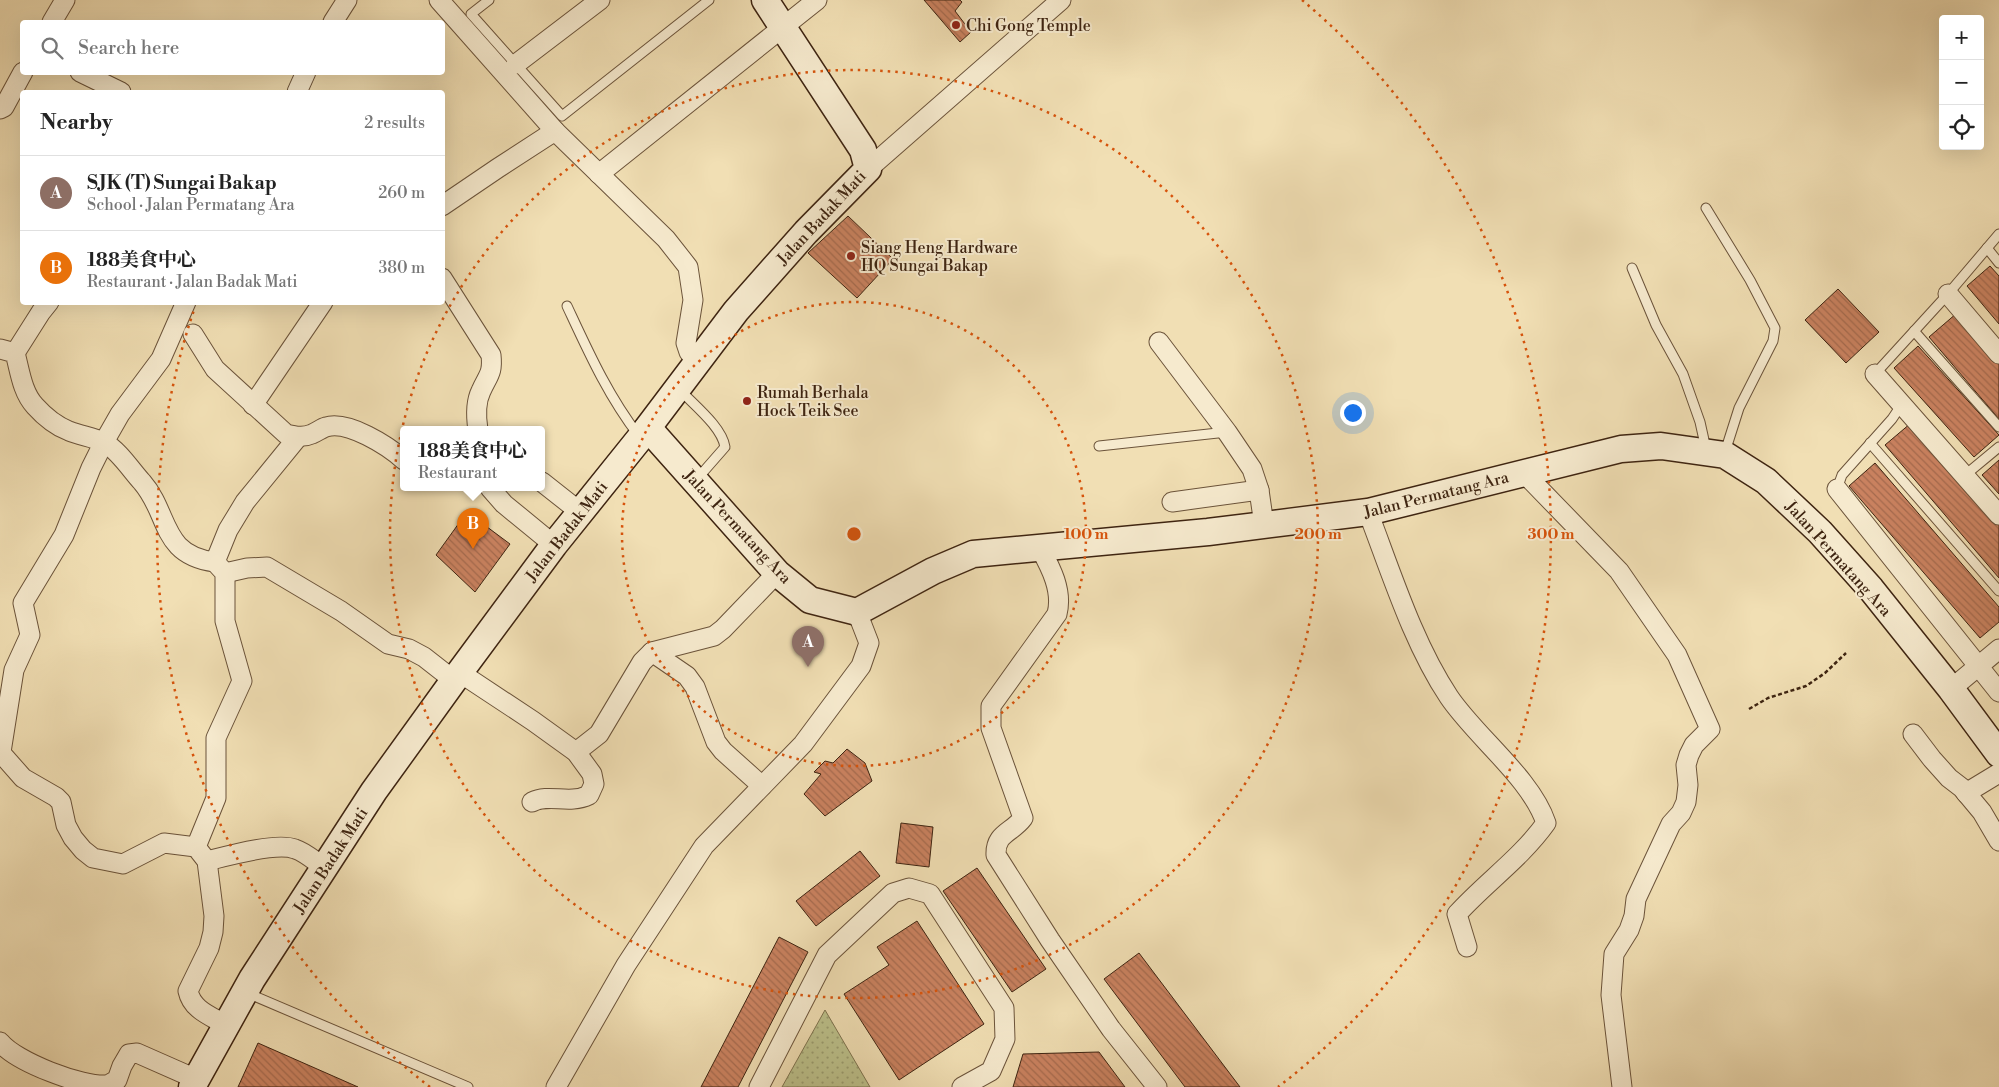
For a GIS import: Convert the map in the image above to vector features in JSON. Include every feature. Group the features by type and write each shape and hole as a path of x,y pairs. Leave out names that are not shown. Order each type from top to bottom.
{"main road":[{"name":"Jalan Badak Mati","path":"194,1083 245,992 374,791 457,676 554,545 644,433 736,311 806,232 868,170 862,150 765,0"},
{"name":"Jalan Permatang Ara","path":"644,433 696,480 778,573 810,600 858,612 933,571 973,554 1208,532 1368,512 1621,449 1662,446 1712,453 1766,480 1820,532 1871,589 1951,689 1999,754"}],"street":[{"path":"53,20 66,0"},
{"path":"334,20 347,0"},
{"path":"439,0 555,131 666,239 688,267 693,300 686,343 689,352 697,362"},
{"path":"516,64 600,0"},
{"path":"599,174 817,0"},
{"path":"868,170 1061,0"},
{"path":"0,109 4,107 22,75"},
{"path":"86,75 117,90"},
{"path":"298,90 305,75"},
{"path":"445,204 555,131"},
{"path":"445,283 490,355 492,368 489,378 480,392 476,412 478,426"},
{"path":"1948,294 1999,354"},
{"path":"47,305 8,351 33,405 49,420 68,431 104,442 110,446 147,488 176,545 188,554 220,567 267,567 341,611 388,644 409,648 448,675 468,678 576,752 592,774 594,784 589,795 577,800 541,799 532,802"},
{"path":"185,305 161,359 120,414 104,442 64,535 23,603 30,635 14,670 0,752 23,778 56,797 61,802 64,806 66,825 73,838 93,858 123,864 164,844 202,854 239,853 285,847 296,849 325,868"},
{"path":"253,405 321,305"},
{"path":"193,334 215,369 286,434 298,437 311,435 326,427 340,425 369,437 400,457"},
{"path":"1159,342 1227,432 1252,469 1259,490 1264,525"},
{"path":"1875,374 1999,516"},
{"path":"226,1026 196,1008 188,991 209,948 213,932 214,916 202,854 216,798 216,738 242,681 225,621 220,567 228,530 245,502 298,437"},
{"path":"1524,473 1619,571 1677,655 1710,729 1694,745 1688,755 1686,766 1688,785 1686,802 1681,813 1671,824 1636,899 1634,916 1629,930 1614,954 1611,995 1622,1087"},
{"path":"545,484 580,512"},
{"path":"1837,489 1999,692"},
{"path":"1172,502 1259,490"},
{"path":"493,491 504,504 554,545"},
{"path":"1368,512 1428,664 1468,723 1542,809 1546,823 1533,841 1471,898 1458,914 1467,947"},
{"path":"1040,548 1058,590 1060,604 1057,614 991,706 991,728 1024,818 1001,837 996,845 996,855 1050,940 1106,1021 1157,1087"},
{"path":"576,752 599,734 642,662 652,652 714,636 778,573"},
{"path":"556,1087 626,965 704,846 803,744 861,666 869,643 858,612"},
{"path":"1951,689 1999,649"},
{"path":"652,652 687,676 695,687 716,742 723,751 762,786"},
{"path":"1913,734 1932,760 1966,793 1997,831"},
{"path":"1966,793 1999,773"},
{"path":"759,1087 827,955 892,893 909,888 930,894 1004,1008 1005,1039 991,1071 962,1087"},
{"path":"0,1042 12,1055 46,1072 91,1085 108,1085 117,1080 129,1054 137,1053 194,1083"}],"lane":[{"path":"489,0 472,14 562,116 709,0"},
{"path":"1632,268 1656,325 1683,374 1700,422 1704,440 1712,453 1773,341 1775,328 1750,280 1706,208"},
{"path":"1875,374 1948,294 1999,234"},
{"path":"1987,248 1999,263"},
{"path":"566,306 599,375 622,413 644,433"},
{"path":"1914,331 1999,427"},
{"path":"678,388 724,438 725,447 696,480"},
{"path":"1837,489 1842,474 1892,419 1902,404"},
{"path":"1098,446 1227,432"},
{"path":"1870,443 1999,591"},
{"path":"1964,476 1999,447"},
{"path":"245,992 468,1087"}],"path":[{"path":"1749,709 1768,698 1806,686 1825,673 1846,653"}],"green space":[{"path":"825,1010 870,1087 782,1087"}],"building":[{"name":"Chi Gong Temple","path":"924,0 960,0 962,2 955,11 971,32 960,42"},
{"name":"Siang Heng Hardware HQ Sungai Bakap","path":"848,216 893,259 857,298 808,253"},
{"path":"1990,266 1999,276 1999,324 1967,286"},
{"path":"1838,289 1879,332 1846,363 1805,320"},
{"path":"1957,313 1999,363 1999,419 1929,337"},
{"path":"1918,346 1999,435 1974,457 1894,368"},
{"path":"1911,423 1999,525 1999,578 1885,445"},
{"path":"1999,460 1999,494 1982,475"},
{"path":"1875,463 1999,607 1999,622 1980,638 1849,486"},
{"path":"467,512 510,544 475,592 436,555"},
{"path":"847,749 865,763 872,781 825,816 804,794 821,774 814,772 825,761 833,763"},
{"path":"901,823 933,827 929,867 896,863"},
{"path":"860,851 880,876 816,926 796,901"},
{"path":"977,868 1046,969 1012,992 943,891"},
{"path":"917,921 984,1024 899,1080 844,994 889,965 877,947"},
{"path":"779,937 808,952 738,1087 701,1087"},
{"path":"1139,953 1240,1087 1185,1087 1104,979"},
{"path":"258,1043 358,1087 238,1087"},
{"path":"1099,1052 1125,1087 1013,1087 1023,1054"}],"place":[{"name":"Chi Gong Temple","path":"956,25"},
{"name":"Siang Heng Hardware HQ Sungai Bakap","path":"851,256"},
{"name":"Rumah Berhala Hock Teik See","path":"747,401"},
{"name":"188美食中心","path":"473,549"},
{"name":"SJK (T) Sungai Bakap","path":"808,667"}]}
